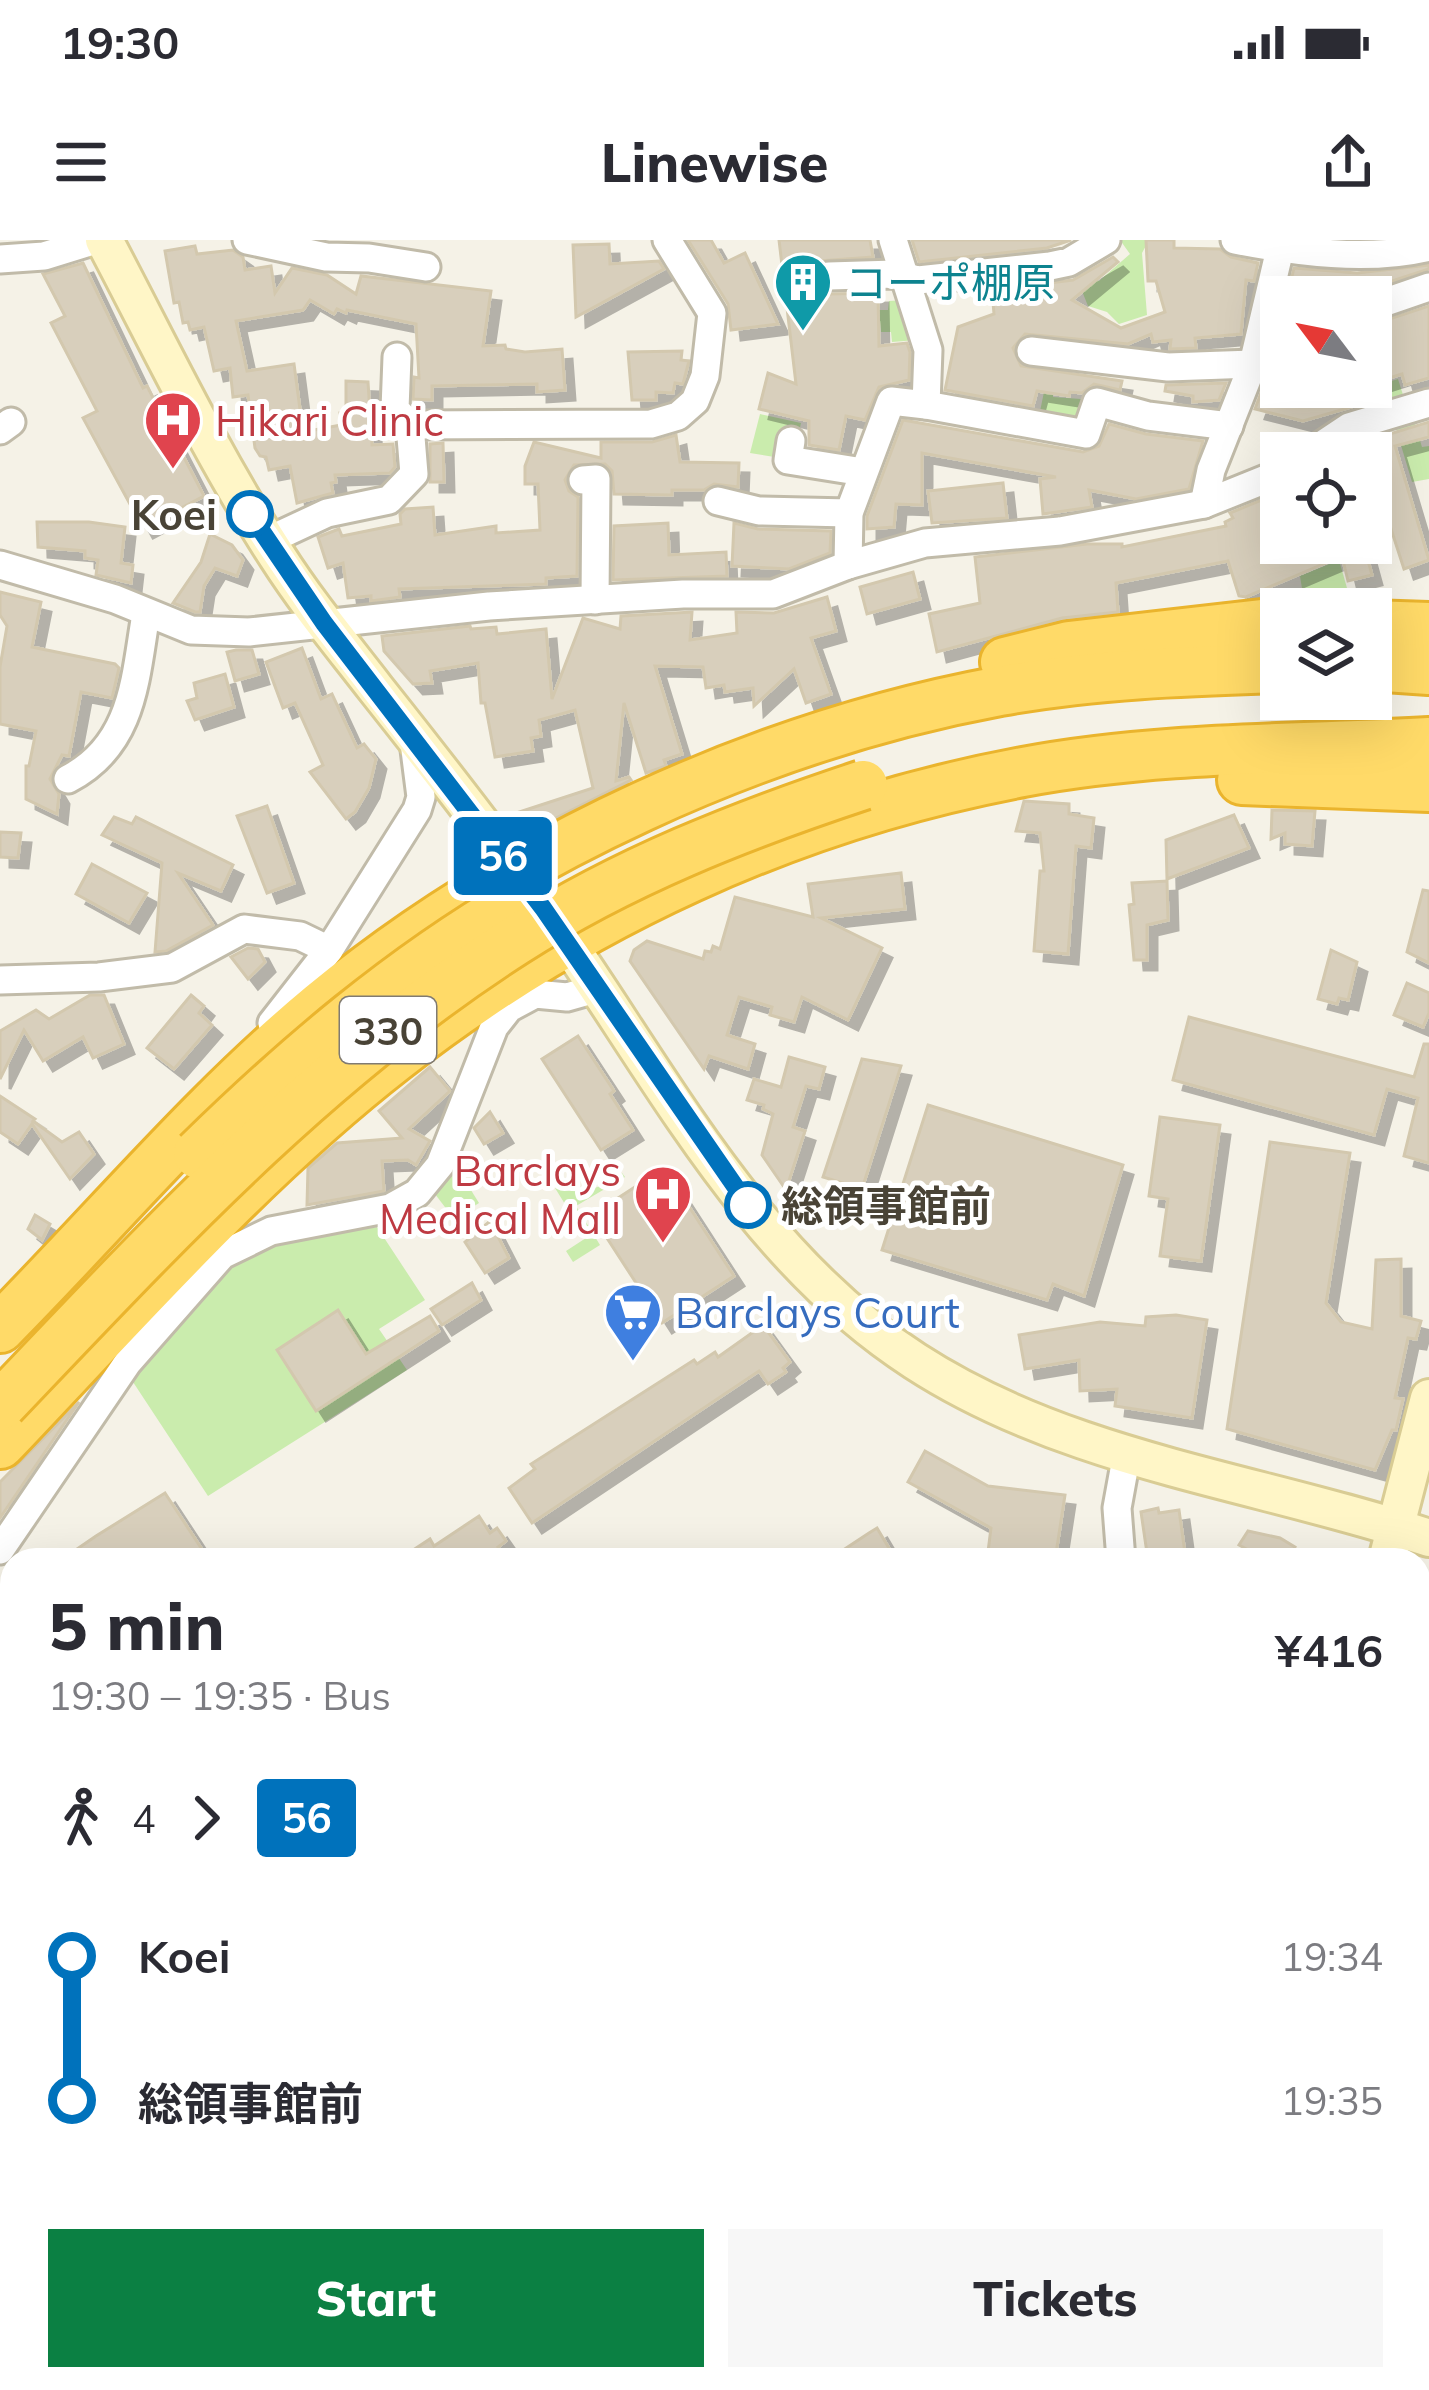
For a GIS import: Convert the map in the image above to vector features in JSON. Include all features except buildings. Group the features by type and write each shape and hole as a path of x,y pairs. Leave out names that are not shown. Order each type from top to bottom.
{"highway":[{"path":"850,758 845,719 884,693 1069,646 1260,624"},
{"path":"1392,626 1429,627"},
{"path":"1392,667 1429,670"},
{"path":"10,1303 322,1005 395,950 517,874 642,808 728,771 850,758 946,702 1133,673 1260,669"},
{"path":"1392,693 1429,692"},
{"name":"330","path":"1,1404 232,1120 366,1004 537,890 643,837 772,782 919,738 1046,712 1181,697 1260,695"},
{"name":"330","path":"850,758 983,753 1117,733 1429,724"},
{"path":"1,1404 200,1235 391,1060 469,1002 673,885 801,832 909,799 1023,772 1191,753 1429,742"},
{"path":"1023,772 1109,781 1223,779 1429,787"}],"main road":[{"path":"100,240 267,541 567,942 755,1216 827,1294 898,1350 1024,1418 1404,1542 1429,1398"}],"street":[{"path":"0,259 44,256 100,240"},
{"path":"247,240 326,257 426,267"},
{"path":"410,425 651,424 678,416 695,401 705,376 712,314 667,240"},
{"path":"892,240 928,350 926,406"},
{"path":"829,277 918,280 1050,266 1070,262 1106,240"},
{"path":"1235,240 1280,249 1338,246 1400,254 1429,247"},
{"path":"1204,504 1211,470 1253,364 1280,249"},
{"path":"1392,299 1429,286"},
{"path":"1031,351 1168,367 1260,360"},
{"path":"267,541 327,513 389,500 414,474 410,425 395,409 398,357"},
{"path":"848,565 849,513 891,401 1086,434 1097,402 1148,416 1229,426"},
{"path":"1342,432 1429,404"},
{"path":"791,441 788,460 863,472"},
{"path":"583,480 596,479 595,599"},
{"path":"0,565 115,599 191,630 221,634 489,606 773,594 848,565 925,543 1060,532 1204,504 1260,481"},
{"path":"718,501 760,511 849,513"},
{"path":"68,779 88,769 102,754 129,706 136,691 146,614"},
{"path":"150,1168 295,998 417,810 421,778 413,736"},
{"path":"0,980 99,977 172,968 244,929 300,936 329,950"},
{"path":"1,1548 128,1362 222,1256 271,1231 390,1208 417,1193 440,1165 494,1028 509,1008 536,994 567,997 599,988"},
{"path":"1120,1548 1117,1508 1127,1453"}],"green space":[{"path":"1120,240 1149,240 1142,253 1147,315 1119,324 1107,312 1088,306 1080,286 1099,281 1130,254"},
{"path":"905,300 917,340 892,342 891,332 881,332 879,310 888,310 889,301"},
{"path":"1398,379 1404,398 1392,402 1392,381"},
{"path":"1045,387 1054,388 1053,397 1095,400 1086,429 1038,421"},
{"path":"760,414 801,423 793,460 750,453"},
{"path":"1413,417 1422,447 1429,446 1429,479 1412,482 1394,422"},
{"path":"1340,564 1347,588 1302,588 1300,576"},
{"path":"456,1166 479,1203 454,1219 435,1194"},
{"path":"622,1173 625,1177 576,1206 600,1245 573,1262 566,1251 586,1238 555,1188 590,1190"},
{"path":"377,1227 425,1300 379,1329 407,1370 208,1496 133,1382 138,1370 229,1268 280,1243"}],"bus line":[{"name":"56","path":"250,514 324,623 543,908 748,1205"}],"place":[{"name":"コーポ棚原","path":"803,333"},
{"name":"Hikari Clinic","path":"173,471"},
{"name":"Koei","path":"250,514"},
{"name":"総領事館前","path":"748,1205"},
{"name":"Barclays Medical Mall","path":"663,1245"},
{"name":"Barclays Court","path":"633,1363"}]}
